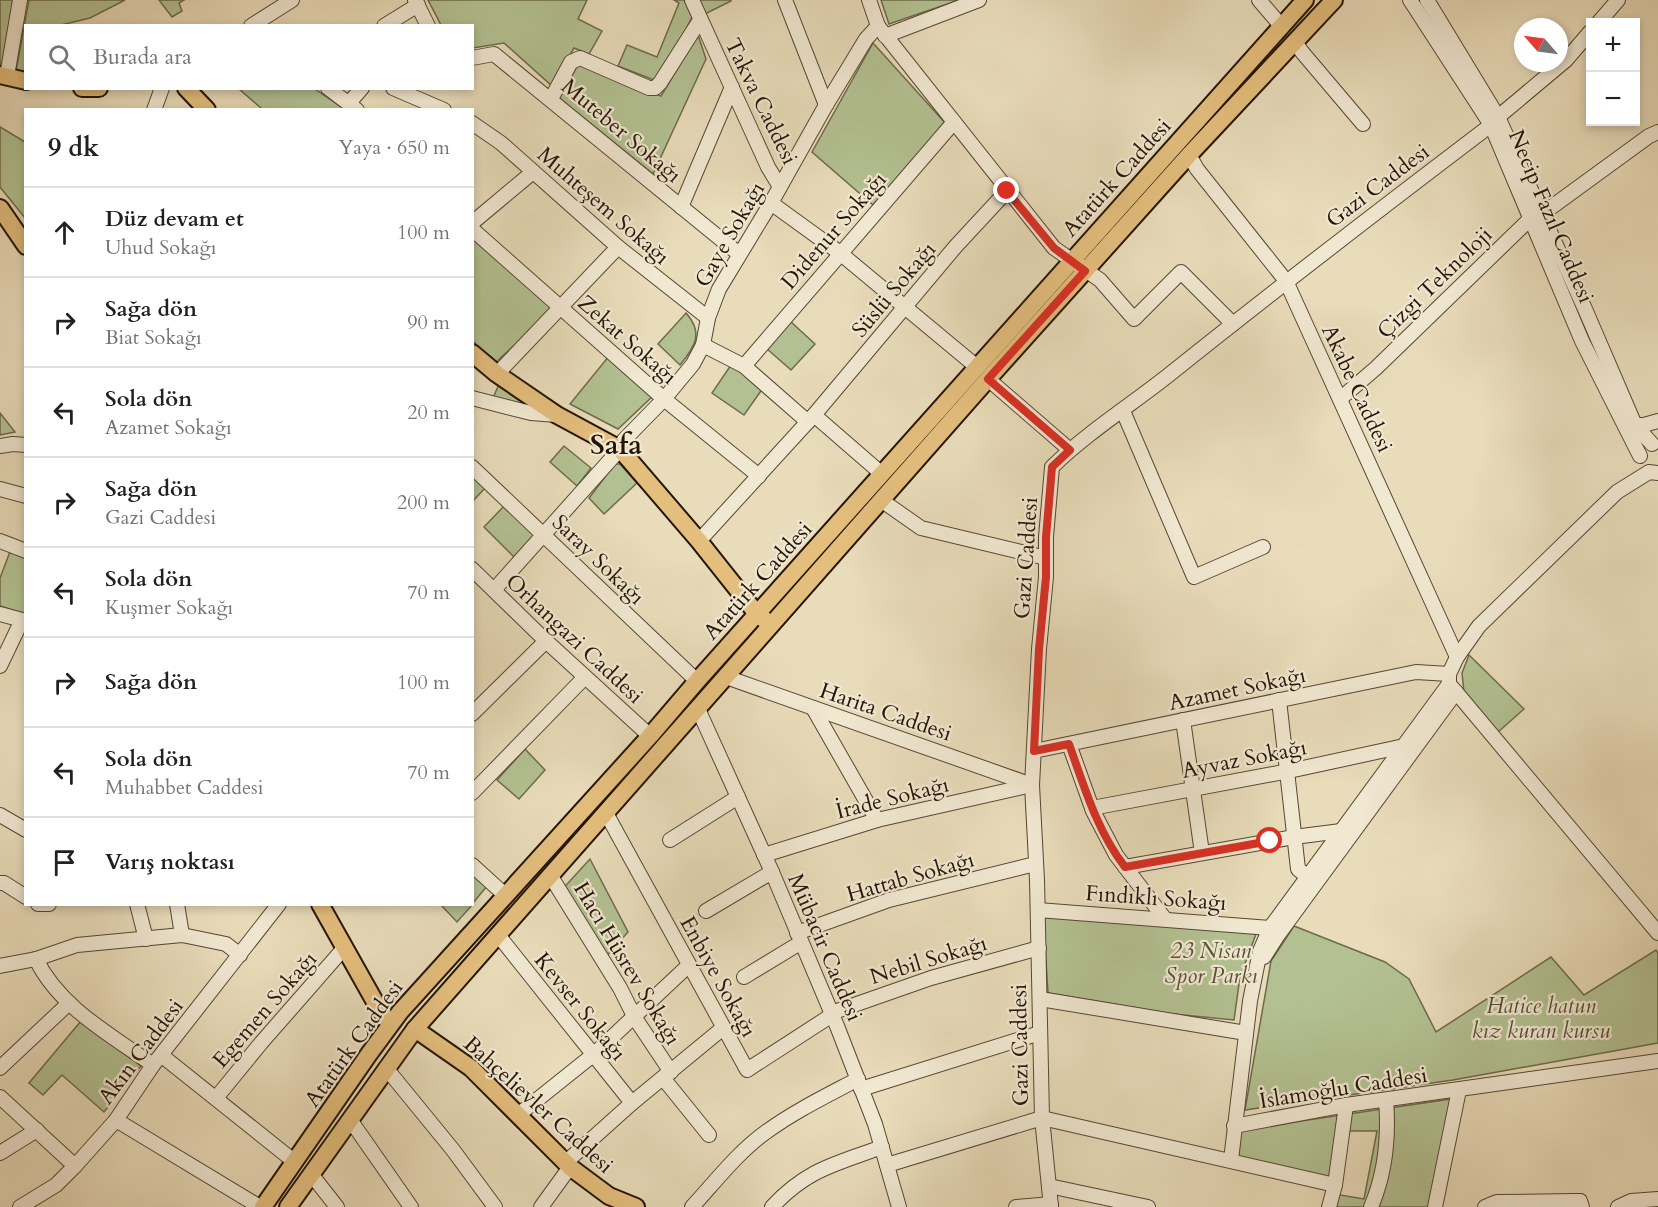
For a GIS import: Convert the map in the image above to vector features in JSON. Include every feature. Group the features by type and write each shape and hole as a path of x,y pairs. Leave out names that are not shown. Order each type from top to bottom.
{"main road":[{"name":"Atatürk Caddesi","path":"262,1207 296,1162 390,1024 882,474 982,373 1078,266 1305,0"},
{"path":"1078,266 1189,155 1334,0"},
{"path":"3,75 24,80"},
{"path":"188,90 205,108"},
{"path":"2,216 24,244"},
{"path":"474,355 497,374 557,415 620,449 699,541 757,614 771,625"},
{"name":"Atatürk Caddesi","path":"288,1207 351,1122 415,1029 881,500 982,373"},
{"path":"321,906 379,1009 390,1024 415,1029"},
{"name":"Bahçelievler Caddesi","path":"415,1029 471,1068 568,1165 609,1196 636,1207"}],"street":[{"path":"3,75 20,0"},
{"path":"254,24 292,0"},
{"name":"Takva Caddesi","path":"692,0 768,167 780,187"},
{"path":"785,0 826,105"},
{"path":"869,0 881,31 1054,248 1100,280 1134,319 1180,272 1233,324"},
{"path":"881,31 979,0"},
{"path":"1259,0 1282,27"},
{"name":"Necip Fazıl Caddesi","path":"1410,0 1495,121"},
{"name":"Necip Fazıl Caddesi","path":"1427,0 1495,121 1536,216 1635,425 1656,443"},
{"path":"1602,18 1618,0"},
{"path":"387,24 416,3 427,24"},
{"path":"551,99 571,62 580,58 650,88 655,88 700,20"},
{"name":"Gaye Sokağı","path":"494,590 544,536 620,449 624,440 664,399 693,364 703,345 708,318 719,289 867,39 881,31"},
{"name":"Gazi Caddesi","path":"1051,1205 1041,1118 1038,910 1032,785 1052,467 1070,450 1123,411 1286,281 1495,121 1566,60 1586,37"},
{"path":"1295,42 1363,124"},
{"name":"Muteber Sokağı","path":"474,58 494,54 739,254"},
{"path":"681,207 732,87"},
{"path":"155,108 161,90"},
{"path":"331,90 353,106 361,90"},
{"path":"398,90 439,108"},
{"name":"Didenur Sokağı","path":"744,366 954,122"},
{"name":"Muhteşem Sokağı","path":"474,124 501,143 618,248 708,318"},
{"name":"Çizgi Teknoloji","path":"1340,399 1376,368 1536,216 1649,136 1658,132"},
{"name":"Akabe Caddesi","path":"1189,155 1197,170 1286,281 1457,657"},
{"path":"474,221 533,172"},
{"name":"Süslü Sokağı","path":"699,541 811,418 907,307 956,246 1007,191"},
{"path":"771,203 840,253 907,307 1070,450"},
{"name":"Necip Fazıl Caddesi","path":"1536,216 1582,341 1649,468"},
{"name":"Zekat Sokağı","path":"474,232 664,399 759,476"},
{"path":"497,374 618,248"},
{"path":"703,345 744,366 882,474"},
{"path":"474,399 531,413 557,415"},
{"path":"1123,411 1194,577 1263,547"},
{"path":"1635,425 1644,426 1658,421"},
{"path":"1231,1160 1246,1033 1260,951 1270,927 1312,881 1451,683 1457,657 1479,626 1617,492 1649,468 1644,448 1656,443"},
{"path":"0,446 24,445"},
{"name":"Saray Sokağı","path":"474,469 697,681"},
{"path":"0,489 24,495"},
{"path":"881,500 921,528 1046,558"},
{"path":"0,541 24,550"},
{"name":"Orhangazi Caddesi","path":"474,571 546,641 650,736"},
{"path":"0,614 24,621 0,666"},
{"path":"474,712 546,641"},
{"name":"Azamet Sokağı","path":"1034,751 1416,672 1451,683"},
{"path":"474,791 585,677"},
{"name":"Harita Caddesi","path":"726,677 1032,785"},
{"path":"1257,969 1341,831 1451,683"},
{"path":"1451,683 1658,933"},
{"path":"1279,700 1298,869 1312,881"},
{"path":"813,708 877,820"},
{"name":"Mübacir Caddesi","path":"698,709 772,872 832,1014 882,1147 899,1207"},
{"path":"1183,720 1202,853"},
{"path":"1069,744 1092,808 1116,855 1165,919"},
{"name":"Ayvaz Sokağı","path":"1092,808 1288,771 1404,746"},
{"name":"İrade Sokağı","path":"764,855 877,820 1032,785"},
{"path":"670,840 738,797"},
{"name":"Enbiye Sokağı","path":"606,813 747,1070 832,1014"},
{"path":"0,815 24,826"},
{"path":"1125,867 1294,837 1341,831"},
{"name":"Hattab Sokağı","path":"744,977 799,938 889,900 1035,864"},
{"path":"474,867 505,895"},
{"path":"706,911 772,872"},
{"name":"Hacı Hüsrev Sokağı","path":"550,875 620,988 634,1018 667,1075 709,1135"},
{"path":"0,883 4,883 24,896"},
{"path":"138,906 146,939"},
{"path":"177,906 182,935"},
{"name":"Akın Caddesi","path":"20,1207 56,1185 116,1120 157,1060 277,906"},
{"name":"Fındıklı Sokağı","path":"1038,910 1270,927"},
{"path":"0,966 36,959 78,945 182,935 226,944 240,955"},
{"name":"Kevser Sokağı","path":"498,935 632,1103"},
{"name":"Egemen Sokağı","path":"216,1098 345,947"},
{"name":"Nebil Sokağı","path":"832,1014 931,978 1039,948"},
{"path":"36,959 44,975 68,1004 216,1098 296,1162"},
{"path":"518,1115 593,1055 689,965"},
{"path":"1040,999 1246,1033"},
{"path":"0,1068 68,1004"},
{"path":"541,1207 568,1165 632,1103 723,1028"},
{"path":"692,1207 765,1133 800,1109 860,1084 1040,1033"},
{"name":"İslamoğlu Caddesi","path":"1234,1126 1346,1105 1658,1061"},
{"path":"386,1068 453,1150 495,1207"},
{"path":"1435,1207 1460,1090"},
{"path":"0,1096 75,1166"},
{"path":"1371,1207 1383,1171 1386,1100"},
{"path":"1329,1207 1335,1185 1346,1105"},
{"path":"887,1165 1041,1118 1335,1185"},
{"path":"116,1120 262,1207"},
{"path":"351,1122 411,1207"},
{"path":"0,1153 37,1130"},
{"path":"772,1207 788,1189 820,1169 882,1147"},
{"path":"311,1174 337,1207"},
{"path":"1049,1185 1148,1207"},
{"path":"1618,1207 1631,1201 1658,1199"},
{"path":"1485,1207 1497,1202 1576,1201 1580,1202 1582,1207"},
{"path":"1016,1207 1051,1205"}],"green space":[{"path":"0,0 13,0 2,65 0,64"},
{"path":"29,0 125,0 90,18 65,24 25,24"},
{"path":"159,0 184,0 179,3 182,11 172,17"},
{"path":"428,0 587,0 578,19 602,31 589,54 574,48 552,86 504,43 474,48 474,24 440,24"},
{"path":"674,0 684,0 692,17 654,80 618,66 627,45 657,57 679,3"},
{"path":"697,0 731,0 731,1 703,15"},
{"path":"881,0 959,0 889,24"},
{"path":"24,27 24,74 16,71"},
{"path":"698,35 706,59 653,174 559,98 579,63 661,96"},
{"path":"873,43 947,125 873,205 812,152"},
{"path":"240,90 316,90 343,108 261,108"},
{"path":"0,127 24,141 24,217 0,187"},
{"path":"474,238 555,308 495,363 474,342"},
{"path":"686,313 692,320 696,333 690,352 680,365 658,344"},
{"path":"790,321 815,344 791,370 766,348"},
{"path":"609,356 654,395 618,429 570,404"},
{"path":"731,365 748,375 763,388 744,415 712,393"},
{"path":"500,382 529,404 527,406 493,398"},
{"path":"0,413 15,432 0,435"},
{"path":"564,446 591,468 577,486 550,462"},
{"path":"615,464 620,464 637,483 604,514 589,498"},
{"path":"474,478 485,488 474,500"},
{"path":"505,505 534,535 514,557 484,527"},
{"path":"11,549 24,555 24,614 0,606 0,578"},
{"path":"1469,655 1524,709 1497,733 1464,692 1462,673"},
{"path":"525,749 545,770 519,799 497,780"},
{"path":"590,859 628,932 604,959 558,894"},
{"path":"474,875 487,886 474,902"},
{"path":"442,906 471,906 457,922"},
{"name":"23 Nisan Spor Parkı","path":"1043,913 1181,924 1256,934 1240,977 1234,1020 1173,1014 1048,993"},
{"name":"Hatice hatun kız kuran kursu","path":"1294,926 1385,962 1409,979 1436,1032 1551,957 1584,995 1656,950 1658,953 1658,1043 1453,1080 1245,1110 1271,961"},
{"path":"81,1021 141,1066 104,1112 62,1075 43,1095 29,1083"},
{"path":"1451,1099 1428,1207 1325,1207 1328,1193 1364,1199 1377,1131 1342,1131 1331,1178 1238,1158 1239,1130"}],"district":[{"name":"Safa","path":"616,444"}],"route":[{"path":"1007,191 1054,248 1085,271 988,379 1070,450 1052,467 1034,751 1069,744 1093,811 1116,855 1125,867 1270,841"}]}
